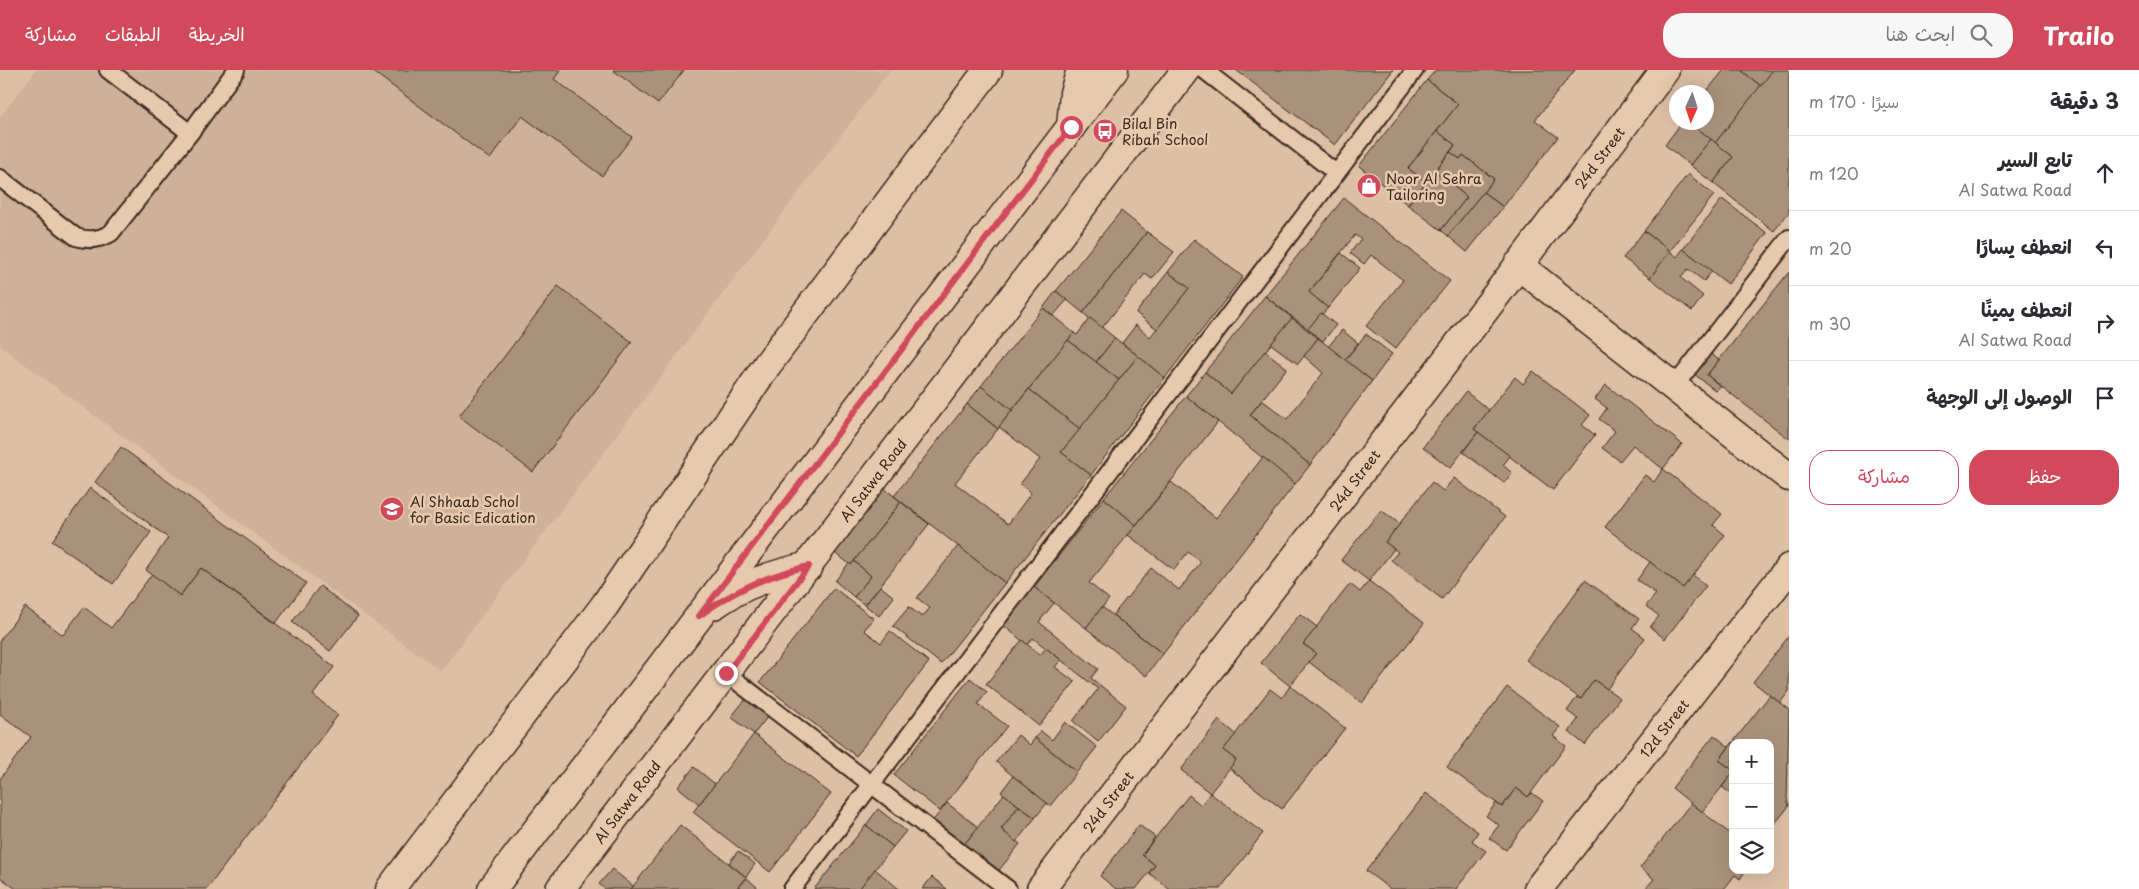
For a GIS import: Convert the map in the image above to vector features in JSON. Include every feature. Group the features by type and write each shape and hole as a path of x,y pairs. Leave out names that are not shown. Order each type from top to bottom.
{"street":[{"path":"390,889 605,605 767,365 988,70"},
{"path":"1071,127 1074,92 1080,70"},
{"path":"492,889 1114,70"},
{"name":"Al Satwa Road","path":"560,889 809,566 1186,70"},
{"name":"24d Street","path":"1041,889 1665,70"},
{"path":"1518,265 1789,476"},
{"path":"699,616 724,598 750,583 779,572 809,566"},
{"name":"12d Street","path":"1543,887 1789,568"}],"lane":[{"path":"108,70 190,133"},
{"path":"0,178 76,236 98,239 111,233 190,133 236,70"},
{"path":"1204,70 1336,173"},
{"path":"792,889 1415,70"},
{"path":"1674,387 1789,238"},
{"path":"726,673 1008,889"}],"shaded area":[{"name":"Al Shhaab Schol for Basic Edication","path":"36,70 890,70 441,671 0,346 0,117"}],"building":[{"path":"371,70 561,70 554,79 632,137 602,176 522,116 490,159"},
{"path":"613,70 684,70 658,104"},
{"path":"1236,70 1393,70 1335,145"},
{"path":"1436,70 1575,70 1535,120 1558,137 1503,207 1483,192 1494,179 1463,155 1460,159 1450,152 1455,145 1437,131 1458,104 1427,80"},
{"path":"1724,70 1741,70 1761,86 1715,143 1699,130 1714,130 1714,85 1712,85"},
{"path":"1741,70 1772,70 1773,71 1761,86"},
{"path":"1773,70 1789,70 1789,212 1774,231 1713,183 1733,157 1715,143"},
{"path":"1427,80 1458,104 1408,168 1426,182 1408,205 1359,166"},
{"path":"1676,130 1699,130 1711,139 1690,165 1665,145"},
{"path":"1437,131 1455,145 1426,182 1408,168"},
{"path":"1711,139 1733,157 1713,183 1690,165"},
{"path":"1450,152 1460,159 1463,155 1494,179 1448,236 1441,230 1467,197 1435,171"},
{"path":"1435,171 1467,197 1441,230 1408,205"},
{"path":"1688,174 1714,195 1670,251 1644,231"},
{"path":"1483,192 1503,207 1467,252 1448,236"},
{"path":"1344,198 1450,281 1395,349 1366,326 1403,280 1371,255 1364,264 1350,253 1361,239 1355,235 1309,292 1328,308 1308,329 1265,296"},
{"path":"1722,199 1767,233 1728,284 1683,249"},
{"path":"1121,211 1147,232 1083,313 1056,291"},
{"path":"1644,231 1670,251 1650,278 1623,258"},
{"path":"1147,232 1174,252 1152,279 1145,274 1102,328 1083,313"},
{"path":"1194,239 1243,277 1165,378 1122,343 1136,325 1150,337 1189,288 1168,272"},
{"path":"1683,249 1712,271 1704,281 1688,269 1681,278 1703,296 1692,311 1650,278 1670,251 1677,257"},
{"path":"1341,253 1360,268 1328,308 1309,292"},
{"path":"1168,272 1189,288 1157,329 1136,313"},
{"path":"1789,272 1789,439 1707,375"},
{"path":"558,286 632,342 533,472 459,416"},
{"path":"1056,291 1067,300 1053,316 1043,308"},
{"path":"1265,296 1292,318 1231,394 1205,372"},
{"path":"1043,308 1074,333 1012,410 981,386"},
{"path":"1321,313 1336,325 1323,341 1308,329"},
{"path":"1090,318 1115,338 1096,362 1068,340 1074,333 1077,335"},
{"path":"1292,318 1318,338 1298,364 1271,344"},
{"path":"1342,330 1358,343 1345,360 1328,347"},
{"path":"1366,334 1392,354 1372,381 1345,360"},
{"path":"1115,338 1138,356 1119,380 1096,362"},
{"path":"1318,338 1372,381 1310,465 1250,415 1262,400 1287,419 1323,373 1304,356"},
{"path":"1068,340 1119,380 1080,429 1029,389"},
{"path":"1265,351 1287,368 1250,415 1310,465 1295,484 1186,396 1205,372 1231,394"},
{"path":"1710,353 1719,360 1707,375 1720,386 1716,391 1694,374"},
{"path":"1138,356 1165,378 1091,475 1061,452"},
{"path":"1533,371 1590,415 1582,425 1595,435 1553,490 1474,429 1515,377 1523,384"},
{"path":"1606,385 1682,444 1663,469 1633,445 1620,461 1602,448 1615,431 1599,419 1607,408 1595,399"},
{"path":"981,386 1012,410 998,429 967,404"},
{"path":"1029,389 1080,429 1061,452 1091,475 1005,583 894,496 967,404 998,429 955,483 1008,524 1031,493 1020,484 1040,459 999,427"},
{"path":"1466,392 1489,410 1474,429 1478,432 1450,468 1423,447"},
{"path":"1186,396 1218,422 1136,525 1104,498"},
{"path":"1478,432 1510,456 1503,465 1512,473 1504,483 1463,452"},
{"path":"121,447 306,583 276,623 201,568 180,596 146,570 168,538 95,482"},
{"path":"1263,457 1295,484 1163,654 1113,615 1151,568 1179,590 1201,562 1188,552 1174,570 1128,535 1171,482 1216,518"},
{"path":"1663,469 1722,514 1713,525 1725,535 1683,588 1605,527 1645,475 1654,482"},
{"path":"1454,478 1505,517 1442,599 1391,560 1398,552 1385,542 1432,482 1443,491"},
{"path":"883,487 901,502 851,565 832,551"},
{"path":"90,488 151,532 113,584 52,541"},
{"path":"1104,498 1136,525 1089,583 1109,599 1086,628 1034,587"},
{"path":"901,502 929,524 865,605 854,597 871,576 854,561"},
{"path":"1381,510 1400,524 1385,542 1394,549 1369,581 1341,560"},
{"path":"958,546 1005,583 941,664 893,626 909,607 922,617 930,608 917,598"},
{"path":"854,561 871,576 854,597 835,581 849,563 851,565"},
{"path":"1650,562 1683,588 1693,575 1706,586 1665,639 1650,627 1659,616 1646,606 1656,594 1637,580"},
{"path":"201,568 334,667 313,695 338,715 207,889 16,889 0,877 0,779 31,737 0,714 0,640 25,607 63,635 84,607 111,628 152,574 180,596"},
{"path":"1585,580 1639,619 1632,628 1645,638 1607,689 1594,680 1581,699 1526,660"},
{"path":"1369,581 1424,623 1362,703 1309,662 1316,653 1303,644 1350,584 1360,592"},
{"path":"320,586 358,616 330,651 292,622"},
{"path":"880,586 894,597 879,616 865,605"},
{"path":"1034,587 1054,603 1039,622 1098,669 1091,678 1126,706 1098,742 1073,721 1098,689 1033,638 1027,645 1003,625"},
{"path":"834,588 874,619 864,630 881,643 890,631 929,662 856,756 760,682"},
{"path":"1102,607 1163,654 1146,676 1086,628"},
{"path":"1300,614 1317,627 1303,644 1316,653 1290,686 1261,663"},
{"path":"1789,636 1789,691 1780,703 1753,682"},
{"path":"1022,640 1040,655 1046,648 1061,660 1055,667 1075,682 1039,726 986,684"},
{"path":"970,678 987,692 978,704 1007,726 940,811 894,775"},
{"path":"1594,680 1620,698 1585,745 1569,732 1578,719 1567,711 1577,697 1581,699"},
{"path":"1290,686 1345,728 1282,809 1229,768 1236,760 1223,750 1270,689 1282,698"},
{"path":"1507,687 1560,727 1553,736 1566,746 1528,797 1516,788 1502,807 1447,767"},
{"path":"750,694 772,711 754,734 731,717"},
{"path":"1770,695 1789,710 1787,799 1789,806 1774,825 1774,739 1735,739"},
{"path":"1219,720 1236,734 1223,750 1236,760 1210,793 1181,770"},
{"path":"1065,722 1097,747 1077,772 1035,738 1041,731 1052,740"},
{"path":"754,734 831,794 770,872 693,812"},
{"path":"1018,735 1030,745 1035,738 1077,772 1050,806 996,762"},
{"path":"1714,735 1729,747 1719,760 1729,767 1729,778 1702,812 1672,788"},
{"path":"1729,747 1729,767 1719,760"},
{"path":"694,767 715,784 699,804 678,787"},
{"path":"1013,776 1047,803 1035,818 1001,792"},
{"path":"1729,778 1729,792 1722,787"},
{"path":"1516,788 1528,797 1532,793 1543,801 1506,850 1489,838 1499,825 1486,816 1496,803 1502,807"},
{"path":"1210,793 1263,833 1220,889 1169,889 1149,873 1155,865 1142,855 1189,795 1201,805"},
{"path":"1426,793 1478,832 1472,841 1486,851 1456,889 1390,889 1366,871"},
{"path":"1004,794 1019,806 1001,829 1020,844 996,874 962,847"},
{"path":"947,803 978,827 962,847 931,823"},
{"path":"1691,803 1729,833 1729,874 1743,874 1740,879 1735,875 1724,889 1645,889 1654,879 1640,868"},
{"path":"1019,806 1035,818 1016,842 1001,829"},
{"path":"878,809 906,831 893,847 866,825"},
{"path":"680,825 746,877 736,889 631,889"},
{"path":"866,825 893,847 859,889 814,889"},
{"path":"1139,825 1155,837 1142,855 1155,865 1136,889 1116,889 1100,876"},
{"path":"738,851 755,864 746,877 729,863"},
{"path":"612,869 633,886 631,889 605,889 599,884"},
{"path":"875,869 899,889 859,889"},
{"path":"932,877 947,889 922,889"},
{"path":"747,878 759,889 737,889"}],"place":[{"name":"Bilal Bin Ribah School","path":"1105,131"},
{"name":"Noor Al Sehra Tailoring","path":"1369,186"},
{"name":"Al Shhaab Schol for Basic Edication","path":"392,509"}],"route":[{"path":"726,673 809,566 779,572 750,583 724,598 699,616 1071,127"}]}
